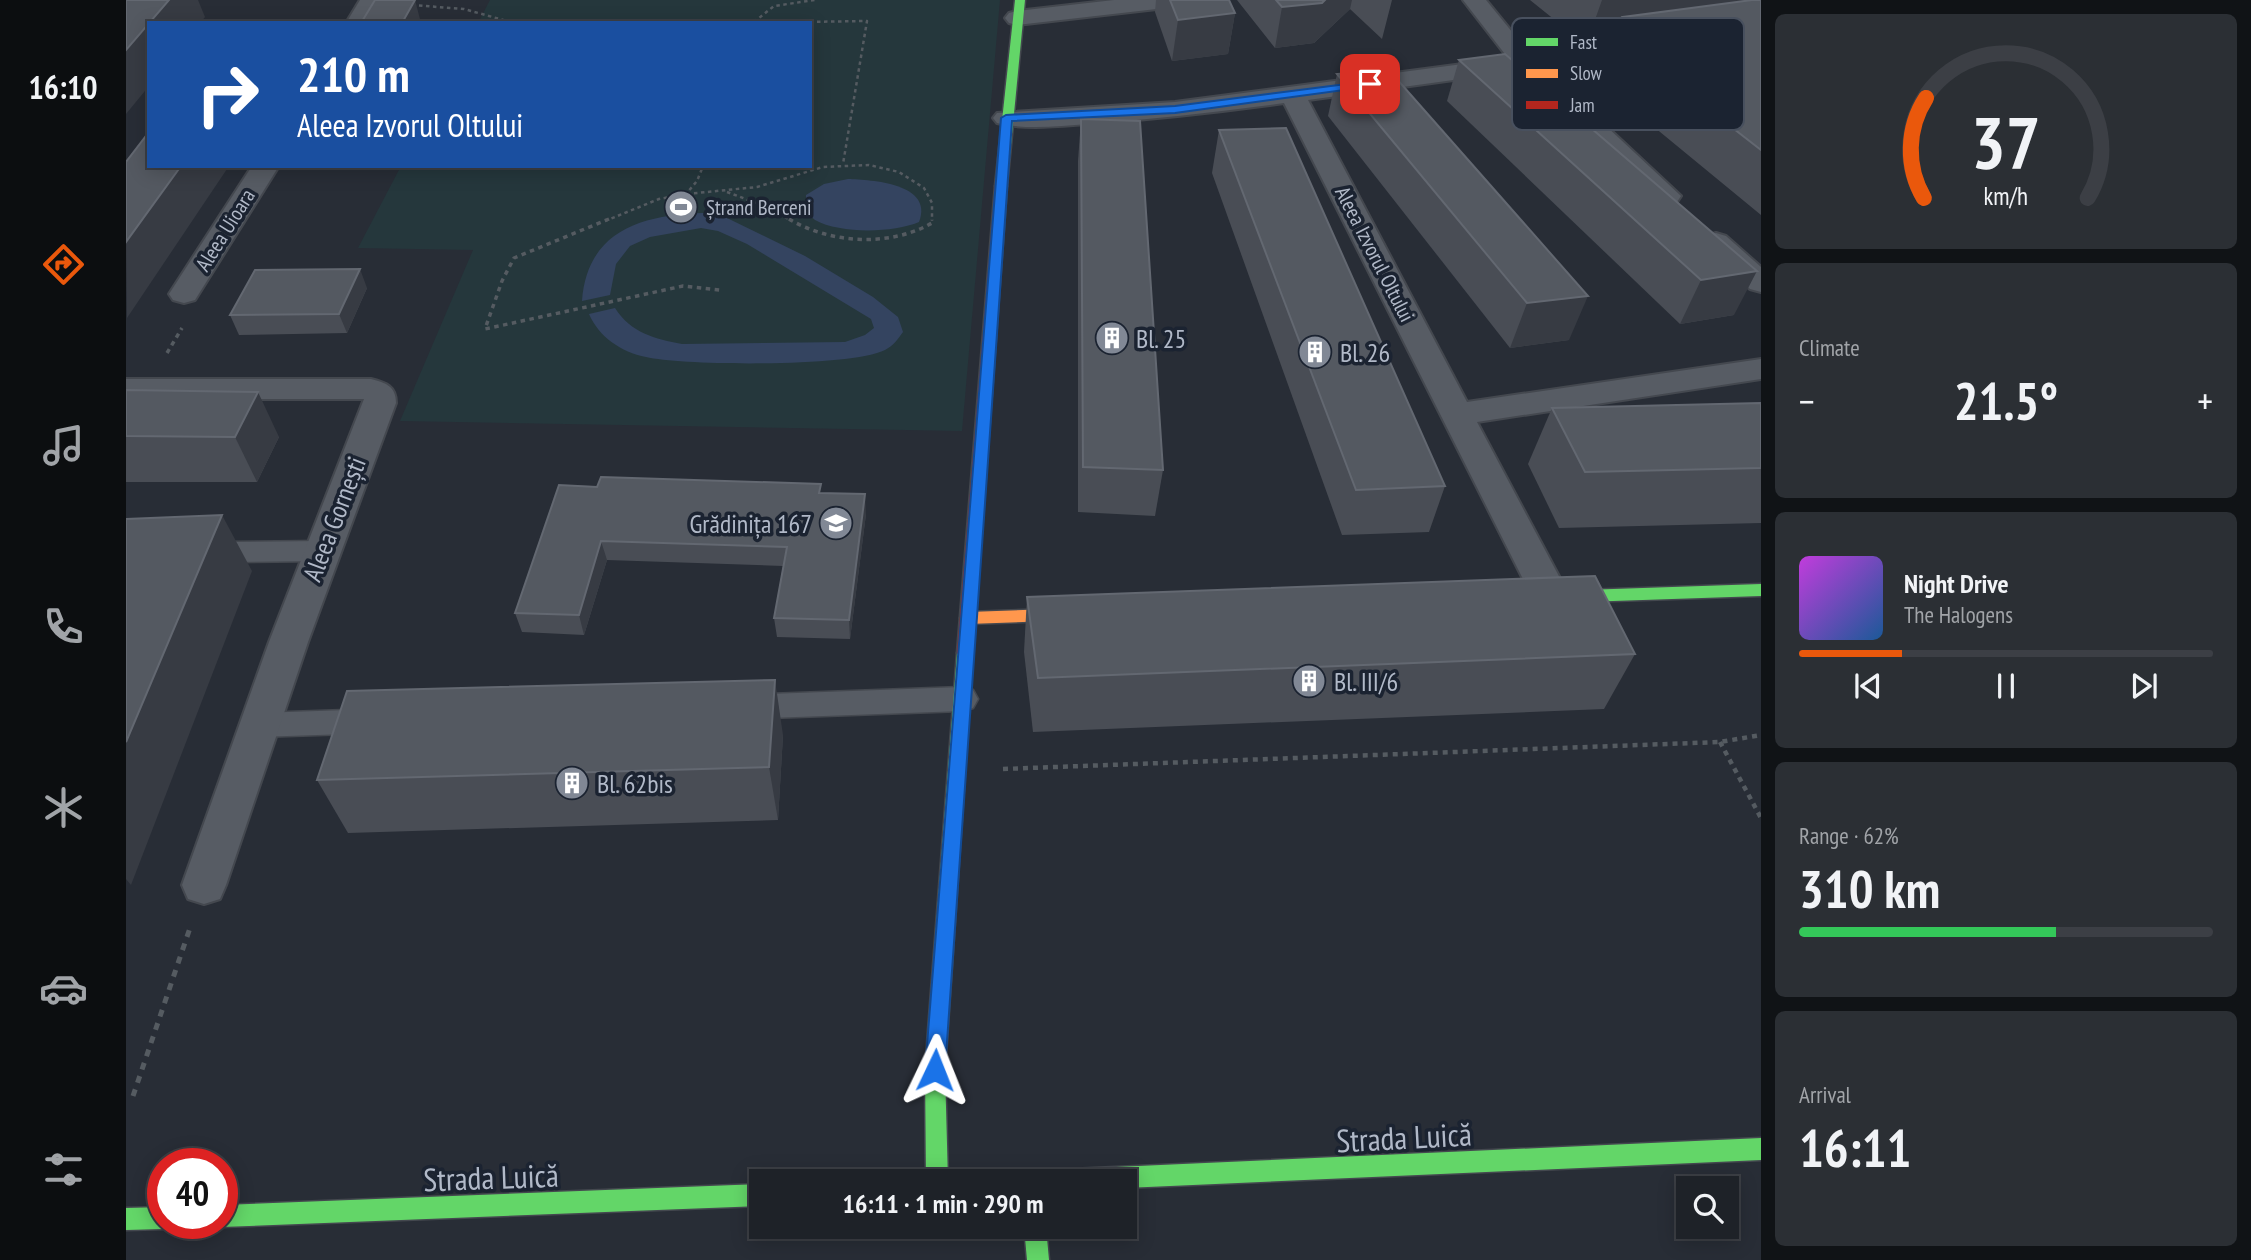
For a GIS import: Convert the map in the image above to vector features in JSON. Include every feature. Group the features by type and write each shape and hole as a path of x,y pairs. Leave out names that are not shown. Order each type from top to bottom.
{"street":[{"path":"937,1169 936,1034 1006,118 1018,9 1174,0"},
{"path":"1474,0 1512,46"},
{"path":"358,21 370,2"},
{"path":"1006,118 1163,111 1512,64"},
{"name":"Aleea Izvorul Oltului","path":"1293,94 1458,414 1544,598 1761,590"},
{"path":"1597,130 1761,284"},
{"name":"Aleea Uioara","path":"184,294 265,168"},
{"path":"1458,414 1761,369"},
{"name":"Aleea Gornești","path":"126,389 371,389 380,394 380,403 321,551 258,725 204,885"},
{"path":"968,618 1093,614"},
{"name":"Strada Luică","path":"1137,1177 1761,1149"},
{"name":"Strada Luică","path":"238,1215 749,1195"},
{"path":"126,1219 147,1218"},
{"path":"1036,1239 1038,1260"}],"lane":[{"path":"126,553 321,551"},
{"path":"713,708 962,699"},
{"path":"258,725 410,719"}],"path":[{"path":"755,21 763,9 776,3 815,0"},
{"path":"370,2 464,9 507,21"},
{"path":"812,21 867,20 843,164"},
{"path":"720,290 683,286 485,329 514,258 659,199 759,186 792,174 843,164 881,165 902,172 926,186 935,204 932,223 916,234 886,239 846,236 806,228 770,208 727,191"},
{"path":"686,194 697,181 702,168"},
{"path":"956,771 1720,742 1761,735"},
{"path":"1720,742 1761,818"},
{"path":"133,1096 204,885"}],"shaded area":[{"name":"Ștrand Berceni","path":"490,0 1000,0 962,431 400,421 473,250 358,248 400,168 812,168 812,21 479,21"}],"water":[{"path":"848,179 885,183 909,192 917,199 921,209 919,222 881,230 852,230 826,225 812,218 807,209 806,195 824,184"},
{"path":"703,213 727,218 805,256 873,297 898,317 903,332 885,350 867,356 805,362 666,360 637,355 612,342 599,330 589,314 615,308 621,317 644,334 682,344 845,342 865,335 874,328 871,319 747,244 718,231 701,228 650,237 630,246 616,264 610,295 582,301 586,277 594,258 606,243 621,232 639,223 659,218"}],"building":[{"path":"126,0 169,0 151,21 147,21 147,26 126,50"},
{"path":"375,0 415,0 403,21 362,21"},
{"path":"1170,0 1229,0 1235,13 1178,20"},
{"path":"1276,0 1325,0 1322,3 1282,7"},
{"path":"1761,0 1761,150 1735,130 1744,130 1744,18 1623,17"},
{"path":"1505,54 1512,60 1512,108 1459,60"},
{"path":"1388,69 1588,296 1527,303 1337,74"},
{"name":"Bl. 25","path":"1081,119 1140,121 1163,470 1083,467"},
{"path":"1286,128 1445,486 1356,490 1219,130"},
{"path":"1536,130 1593,130 1757,271 1701,280"},
{"path":"147,135 147,168 180,168 126,242 126,162"},
{"path":"360,269 339,314 230,315 255,270"},
{"path":"126,390 258,392 235,437 126,436"},
{"path":"1761,403 1761,468 1585,472 1552,408"},
{"path":"601,477 821,484 819,493 865,494 849,620 774,618 787,547 601,541 579,615 515,613 559,485 597,487"},
{"path":"222,515 126,742 126,519"},
{"path":"1595,576 1635,654 1038,678 1027,597"},
{"path":"775,680 769,767 317,780 347,691"}],"traffic: fast":[{"path":"1001,186 1020,0"},
{"path":"1554,597 1761,590"},
{"path":"937,1169 935,1070 965,653"},
{"path":"1137,1177 1761,1149"},
{"path":"238,1215 749,1195"},
{"path":"126,1219 147,1218"},
{"path":"1036,1239 1038,1260"}],"traffic: slow":[{"path":"968,618 1078,614"}],"traffic: jam":[{"path":"965,653 1001,186"}],"place":[{"name":"Ștrand Berceni","path":"681,207"},
{"name":"Bl. 25","path":"1112,338"},
{"name":"Bl. 26","path":"1315,352"},
{"name":"Grădinița 167","path":"836,523"},
{"name":"Bl. III/6","path":"1309,681"},
{"name":"Bl. 62bis","path":"572,783"}],"route":[{"path":"935,1070 1006,118 1060,118 1175,110 1370,84"}]}
